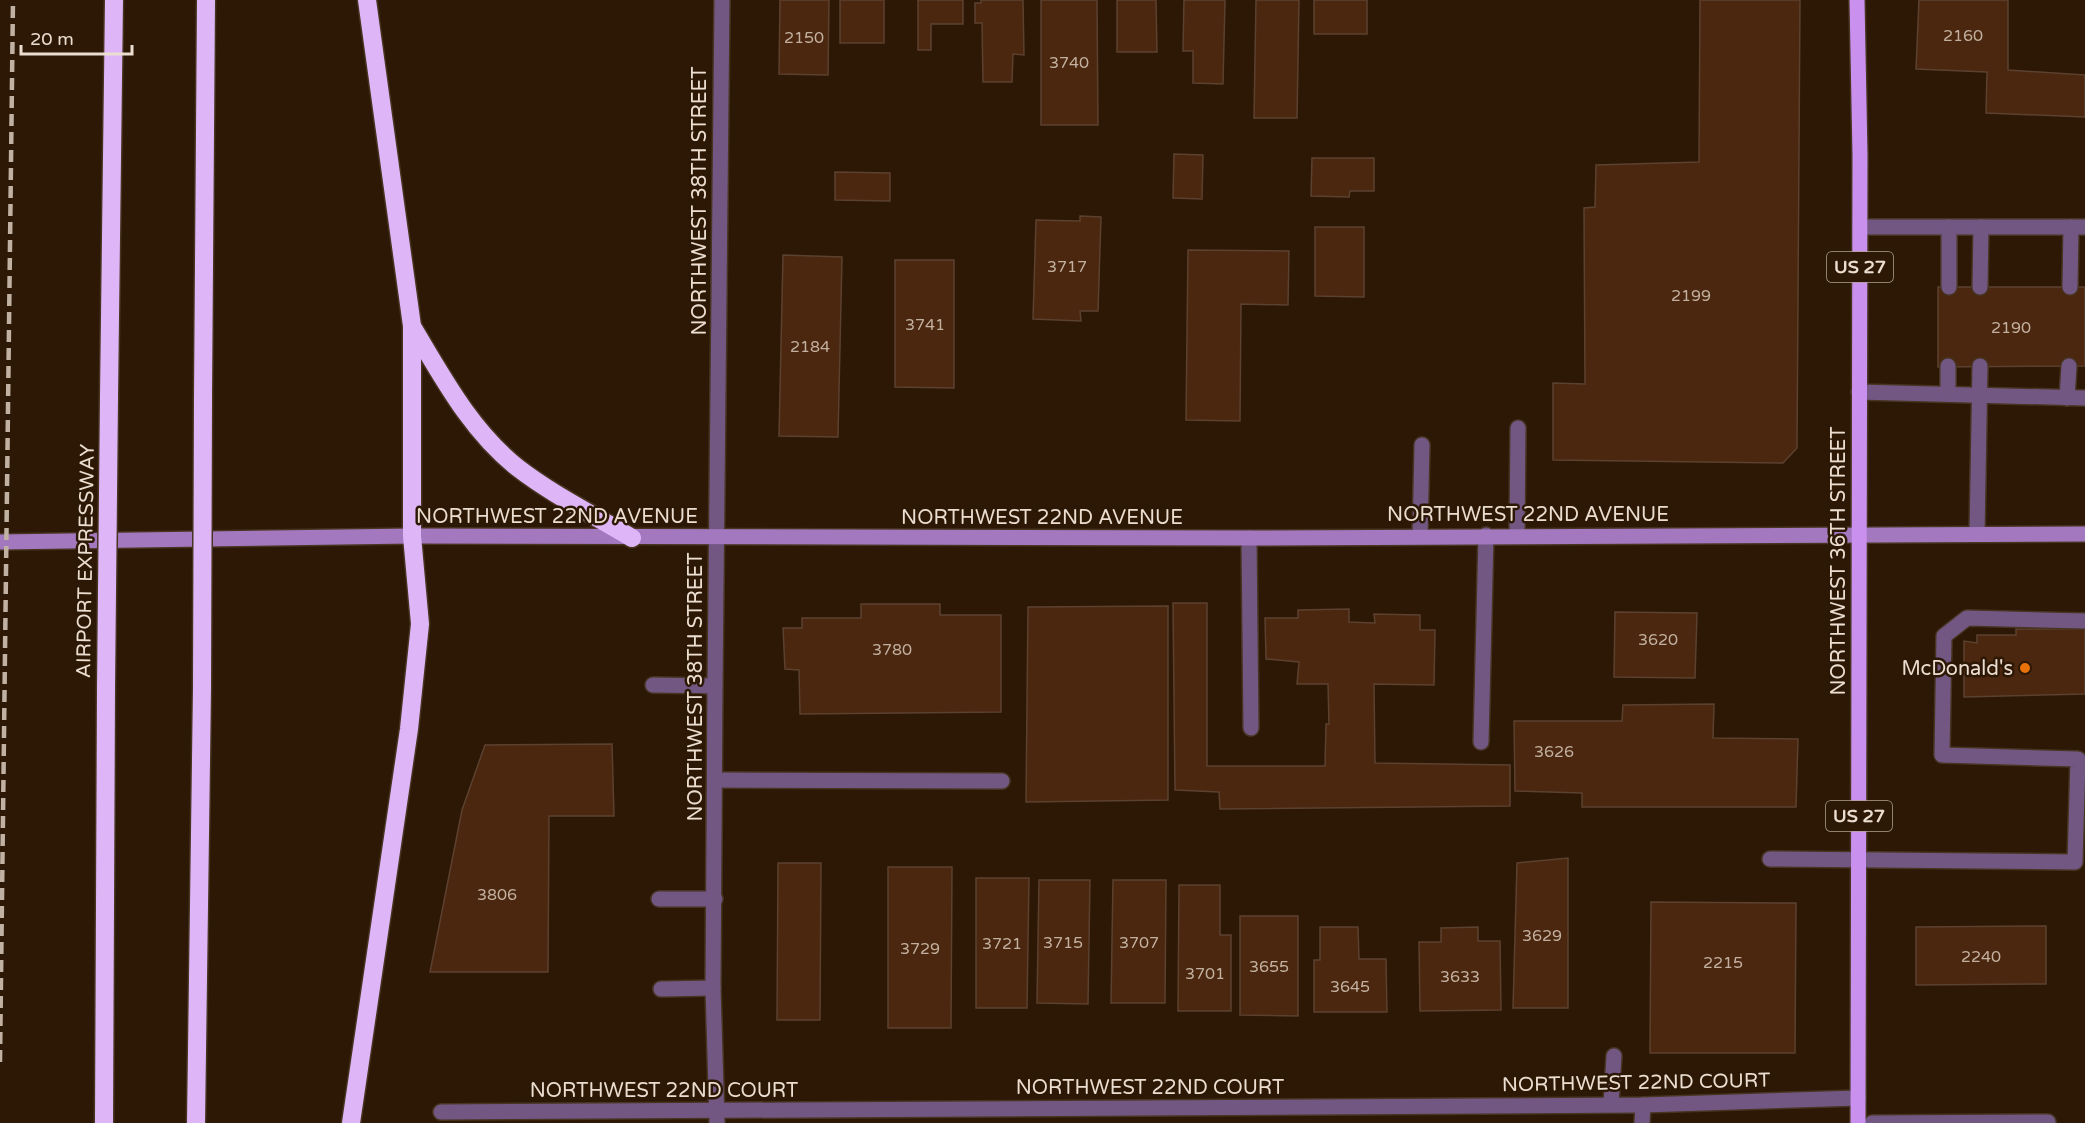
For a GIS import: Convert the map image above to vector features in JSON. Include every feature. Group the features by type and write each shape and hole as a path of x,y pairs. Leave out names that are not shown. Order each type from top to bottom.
{"highway":[{"name":"AIRPORT EXPRESSWAY","path":"104,1123 106,689 114,0"},
{"path":"196,1123 202,688 206,0"},
{"path":"351,1123 413,697 420,624 412,536 412,326 367,0"},
{"path":"412,326 464,412 487,439 516,466 537,481 632,538"}],"main road":[{"name":"NORTHWEST 36TH STREET","path":"1857,0 1860,227 1858,1123"},
{"name":"NORTHWEST 22ND AVENUE","path":"0,542 412,536 1249,538 1858,533 2085,534"}],"street":[{"name":"NORTHWEST 38TH STREET","path":"717,1117 713,988 722,0"},
{"path":"1860,227 2078,227 2070,287"},
{"path":"1949,227 1949,287"},
{"path":"1980,287 1981,227"},
{"path":"1948,366 1948,394"},
{"path":"1977,534 1980,366"},
{"path":"2067,398 2069,366"},
{"path":"1859,392 2085,398"},
{"path":"1517,535 1518,428"},
{"path":"1420,536 1422,445"},
{"path":"1481,742 1486,535"},
{"path":"1249,538 1251,728"},
{"path":"1770,859 1859,858 2075,862 2078,759 1942,755 1944,636 1967,618 2085,621"},
{"path":"653,685 715,686"},
{"path":"715,780 1002,781"},
{"path":"660,899 715,898"},
{"path":"661,989 713,988"},
{"path":"1611,1104 1614,1056"},
{"name":"NORTHWEST 22ND COURT","path":"441,1112 717,1117 1642,1105 1858,1098"},
{"path":"1642,1105 1642,1123"},
{"path":"1872,1123 2048,1122"}],"building":[{"path":"780,0 829,0 828,75 779,74"},
{"path":"840,0 884,0 884,43 840,43"},
{"path":"918,0 963,0 963,24 931,24 931,50 918,50"},
{"path":"981,0 1023,0 1024,55 1013,54 1012,82 983,82 982,23 975,23 975,3 981,3"},
{"path":"1041,0 1097,0 1098,125 1041,125"},
{"path":"1117,0 1156,0 1157,52 1117,52"},
{"path":"1184,0 1225,0 1223,84 1193,83 1193,51 1183,51"},
{"path":"1256,0 1299,0 1297,118 1254,118"},
{"path":"1314,0 1367,0 1367,34 1314,34"},
{"path":"1700,0 1800,0 1797,448 1783,463 1553,460 1553,383 1585,384 1584,208 1595,207 1596,165 1699,162"},
{"path":"1919,0 2008,0 2008,70 2085,75 2085,117 1986,113 1987,72 1916,69"},
{"path":"1174,154 1203,155 1202,199 1173,198"},
{"path":"1312,158 1374,158 1374,191 1350,191 1349,197 1311,196"},
{"path":"835,172 890,173 890,201 835,200"},
{"path":"1080,216 1101,217 1098,311 1080,311 1081,321 1033,319 1036,220 1080,221"},
{"path":"1315,227 1364,227 1364,297 1315,296"},
{"path":"1188,250 1289,251 1288,305 1241,304 1240,421 1186,420"},
{"path":"783,255 842,257 838,437 779,436"},
{"path":"895,260 954,260 954,388 895,387"},
{"path":"1938,287 2085,287 2085,366 1938,367"},
{"path":"1173,603 1207,603 1207,766 1325,766 1326,724 1329,724 1328,684 1297,684 1299,662 1266,659 1265,618 1298,618 1298,610 1349,609 1349,622 1375,623 1374,614 1420,615 1420,630 1435,630 1434,685 1374,684 1375,763 1510,765 1510,806 1220,809 1219,792 1175,790"},
{"path":"861,604 940,604 940,615 1001,615 1001,712 800,714 799,670 785,669 783,628 802,628 802,618 861,618"},
{"path":"1168,606 1168,800 1026,802 1028,607"},
{"path":"1615,612 1697,613 1695,678 1614,677"},
{"name":"McDonald's","path":"2016,629 2085,629 2085,694 1964,697 1964,641 1977,643 1977,635 2016,635"},
{"path":"1714,704 1713,738 1798,739 1796,807 1582,807 1582,793 1515,791 1514,721 1622,721 1623,705"},
{"path":"612,744 614,816 549,816 548,972 430,972 462,810 485,745"},
{"path":"1568,858 1568,1008 1513,1008 1517,863"},
{"path":"778,863 821,863 820,1020 777,1020"},
{"path":"888,867 952,867 951,1028 888,1028"},
{"path":"976,878 1029,878 1027,1008 976,1008"},
{"path":"1039,880 1090,880 1088,1004 1037,1003"},
{"path":"1113,880 1166,880 1165,1003 1111,1003"},
{"path":"1179,885 1220,885 1220,935 1231,935 1231,1011 1178,1011"},
{"path":"1651,902 1796,903 1795,1053 1650,1053"},
{"path":"1240,916 1298,916 1298,1016 1240,1015"},
{"path":"2046,926 2046,984 1916,985 1916,927"},
{"path":"1320,927 1358,927 1359,959 1386,959 1387,1012 1314,1012 1314,960 1320,960"},
{"path":"1478,927 1478,941 1500,941 1501,1010 1420,1011 1419,942 1441,942 1441,928"}],"railway":[{"path":"0,1062 13,0"}],"place":[{"name":"McDonald's","path":"2025,668"}]}
